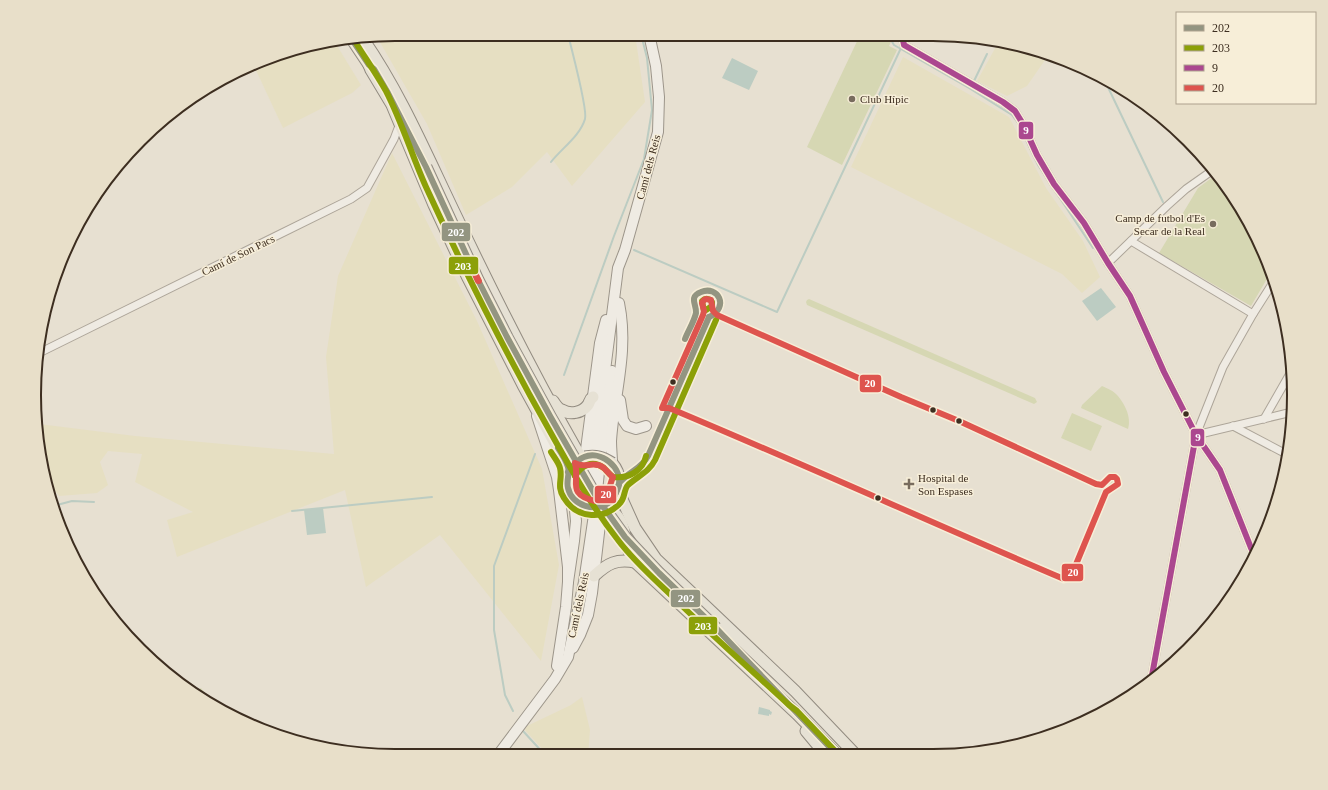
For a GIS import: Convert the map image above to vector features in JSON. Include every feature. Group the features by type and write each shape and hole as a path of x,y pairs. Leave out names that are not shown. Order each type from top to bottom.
{"main road":[{"path":"365,43 404,105 416,134 479,265 536,377 590,460"},
{"path":"355,44 392,105 434,205 467,276 568,467 567,484 569,492 574,500 582,506 596,509 598,504 616,495 619,488 620,481 612,463 595,455 590,460 574,463 568,472"},
{"path":"369,65 374,69 388,93 426,167 478,280 507,337 597,498 625,537 659,573 716,628 774,688 843,749"},
{"path":"393,88 426,167"},
{"path":"536,377 554,403 561,410 578,412 587,406 592,397"},
{"path":"619,488 621,497 635,528 656,559 795,691 850,749"},
{"path":"598,504 618,517 623,528 627,549 635,562 773,692 820,749"},
{"path":"594,576 604,567 615,561 635,562"},
{"path":"738,638 798,698 799,709"},
{"path":"773,692 799,709 811,728 831,749"}],"street":[{"name":"Camí dels Reis","path":"599,450 616,300 618,268 625,250 658,132 659,97 656,66 651,41"},
{"path":"903,41 904,45 1003,102 1015,111 1024,124 1037,155 1054,184 1084,223 1130,296 1164,372 1196,435 1220,470 1251,550"},
{"name":"Camí de Son Pacs","path":"44,351 351,199 367,188 394,139 400,123"},
{"path":"1108,263 1167,206 1209,173"},
{"path":"1131,241 1253,314"},
{"path":"1152,673 1196,435 1223,367 1270,287"},
{"path":"568,657 580,635 588,615 594,576 598,504 590,460 592,397 600,343 610,305 616,300 622,316 623,351 611,443 612,463"},
{"path":"1264,419 1286,380"},
{"path":"618,386 623,420 627,426 636,429 646,426"},
{"path":"534,403 536,416 559,490 568,567 568,582"},
{"path":"1196,435 1286,413"},
{"path":"1233,426 1282,452"},
{"path":"557,666 566,607 575,527 574,500"},
{"name":"Camí dels Reis","path":"502,749 555,679 568,657 584,582 590,515 570,628 557,666 547,689"}],"shaded area":[{"path":"636,41 645,102 572,186 547,152 512,187 466,215 427,124 380,42"},
{"path":"337,46 361,85 352,93 283,128 256,70 303,53"},
{"path":"996,47 1025,53 1045,60 1027,86 1007,96 977,81"},
{"path":"903,57 1009,117 1046,188 1083,241 1100,277 1082,293 1062,274 851,167"},
{"path":"732,58 758,71 749,90 722,78"},
{"path":"392,153 477,321 542,469 559,565 541,661 440,535 366,587 345,490 177,557 167,520 193,512 135,482 142,454 108,451 100,462 108,485 97,493 59,496 53,488 44,441 43,424 135,436 334,454 326,357 338,276"},
{"path":"1101,288 1116,307 1097,321 1082,301"},
{"path":"323,508 326,533 307,535 304,510"},
{"path":"582,697 590,730 588,749 542,749 525,730 527,726 571,705"},
{"path":"759,707 770,710 772,712 771,715 758,714"}],"green space":[{"name":"Club Hípic","path":"857,41 891,41 889,46 897,50 842,165 807,147"},
{"name":"Camp de futbol d'Es Secar de la Real","path":"1213,177 1214,179 1240,218 1260,260 1267,279 1251,306 1159,253 1198,188"},
{"path":"708,294 714,297 717,303 714,309 708,312 702,309 699,303 702,297"},
{"path":"809,299 1035,398 1037,402 1034,404 807,305 806,302"},
{"path":"1102,386 1111,390 1122,401 1128,415 1128,429 1081,408 1082,405"},
{"path":"1072,413 1102,426 1091,451 1061,438"},
{"path":"1109,472 1117,472 1122,477 1120,488 1117,490 1109,490 1104,485 1104,477"},
{"path":"1106,498 1107,500 1097,523 1093,520 1101,499"}],"waterway":[{"path":"551,162 579,131 585,119 582,91 570,41"},
{"path":"564,375 614,236 644,159 652,110 647,58 643,41"},
{"path":"892,41 894,45 969,88 1012,115 1018,123 1038,165 1093,248"},
{"path":"634,250 777,312 901,48"},
{"path":"974,81 987,54"},
{"path":"1108,87 1163,202"},
{"path":"513,711 505,695 494,630 494,566 535,454"},
{"path":"292,511 432,497"},
{"path":"59,505 72,501 94,502"},
{"path":"523,731 540,749"}],"transit line":[{"name":"9","path":"903,41 904,45 1003,102 1015,111 1023,124 1037,155 1054,184 1084,223 1130,296 1164,372 1196,435 1220,470 1251,549"},
{"name":"203","path":"356,43 383,85 392,103 426,187 502,343 567,462 600,515 630,555 643,569 714,637 797,711 833,749"},
{"name":"202","path":"355,44 369,65 374,69 388,93 426,167 478,280 507,337 597,498 625,537 659,573 716,628 831,749"},
{"name":"20","path":"470,263 479,281 478,281 470,263"},
{"name":"202","path":"685,339 696,313 694,301 695,296 701,292 712,292 717,294 719,298 719,308 709,317"},
{"name":"203","path":"704,311 702,301 705,299 712,302 712,306 706,310"},
{"name":"20","path":"706,299 711,300 713,311 717,315 901,397 959,421 1096,484 1102,485 1110,477 1115,477 1118,484 1106,492 1072,574 1064,579 669,408 662,408 703,315 704,311 702,303 706,299"},
{"name":"202","path":"558,448 568,467 569,472 567,483 570,494 574,499 585,506 592,507 598,507 610,502 613,499 621,481 643,464 648,456 709,317"},
{"name":"203","path":"551,452 558,462 561,472 560,490 570,505 584,514 591,515 599,515 614,508 621,502 628,485 653,464 716,320"},
{"name":"9","path":"1152,673 1196,435"},
{"name":"202","path":"568,472 581,458 591,455 603,458 614,466 619,478 618,490 614,497"},
{"name":"203","path":"575,476 580,469 587,465 595,464 600,465 613,477 624,477 638,470 642,466 646,456"},
{"name":"20","path":"575,463 580,465 595,465 604,468 613,477 606,494 595,501 580,495 576,486 575,463"}],"place":[{"name":"Club Hípic","path":"852,99"},
{"name":"Camp de futbol d'Es Secar de la Real","path":"1213,224"},
{"name":"Hospital de Son Espases","path":"909,484"}]}
